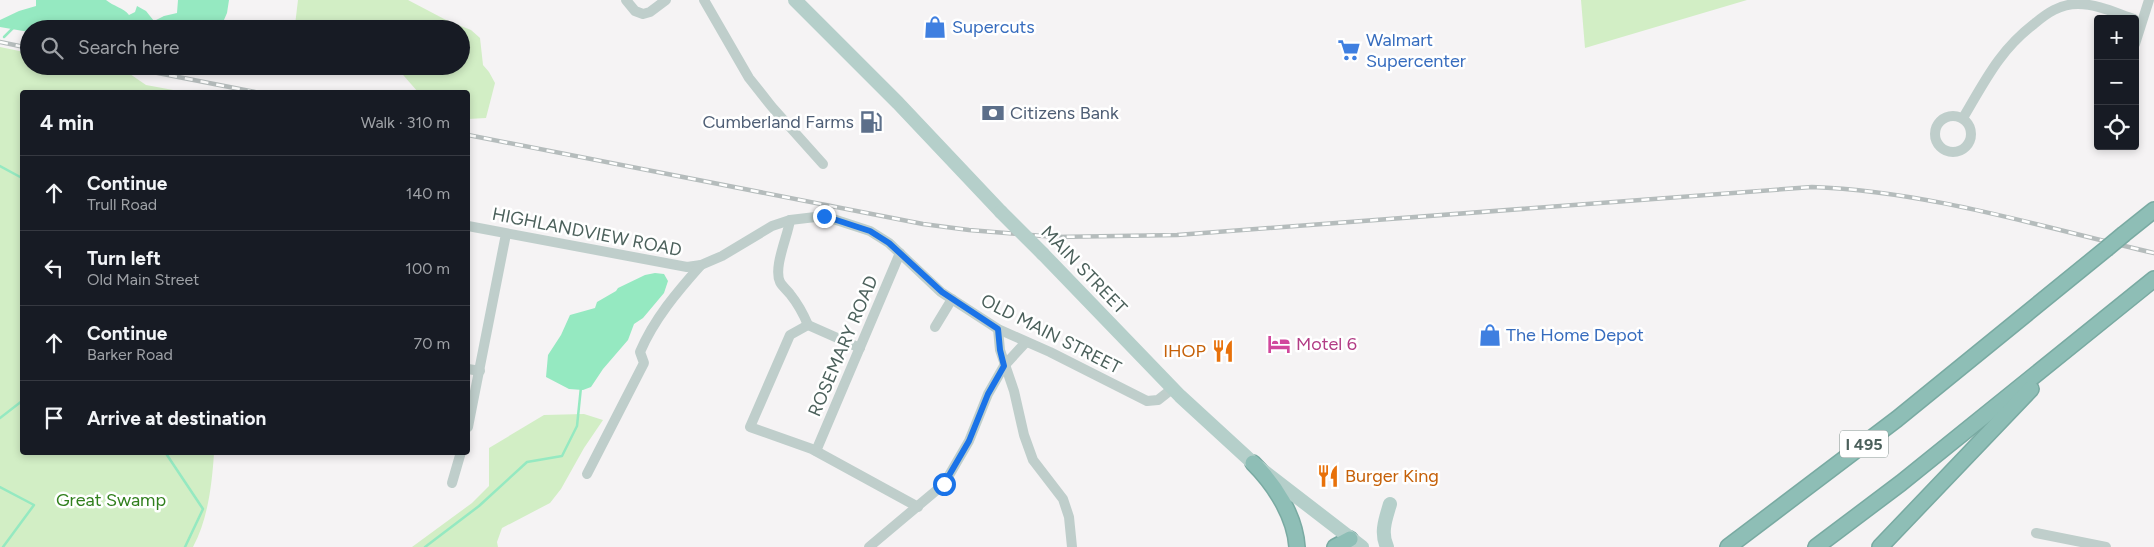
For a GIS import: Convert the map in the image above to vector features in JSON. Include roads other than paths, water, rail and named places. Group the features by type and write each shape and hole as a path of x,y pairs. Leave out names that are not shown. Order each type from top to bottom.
{"highway":[{"name":"I 495","path":"1728,547 1897,419 2154,210"},
{"path":"1816,547 1901,483 2154,279"},
{"path":"1880,547 1961,460 2081,337"},
{"path":"1253,463 1265,476 1281,500 1295,532 1297,547"},
{"path":"1335,547 1353,544"}],"main road":[{"name":"MAIN STREET","path":"795,0 898,103 1172,389 1253,463 1353,544"},
{"path":"1387,547 1384,525 1390,504"}],"street":[{"path":"626,0 635,10 643,14 650,12 666,0"},
{"path":"704,0 749,78 823,164"},
{"path":"2139,17 2149,0"},
{"path":"1963,118 2006,49 2024,32 2052,11 2066,5 2082,4 2120,15"},
{"name":"OLD MAIN STREET","path":"701,266 722,256 772,226 790,220 824,216 870,231 889,243 915,269 952,299 998,329 1050,352 1147,401 1158,400 1172,389"},
{"path":"790,220 778,272 780,282 802,309 808,325 860,348"},
{"name":"HIGHLANDVIEW ROAD","path":"470,226 674,266 686,268 701,266"},
{"path":"470,418 506,234"},
{"name":"ROSEMARY ROAD","path":"816,451 900,253"},
{"path":"587,474 644,363 640,352 644,342 668,304 701,266"},
{"path":"934,327 952,299"},
{"path":"808,325 790,335 750,427 816,451 918,507"},
{"path":"998,329 1000,350 1014,391 1024,435 1033,460 1063,499 1069,517 1072,547"},
{"path":"869,547 944,484 953,472 969,441 988,394 1004,366 1026,342"},
{"path":"470,368 480,371"},
{"path":"452,483 460,455"},
{"path":"2036,533 2106,547"}],"waterway":[{"path":"4,37 13,28"},
{"path":"0,166 20,177"},
{"path":"425,547 479,506 527,462 562,456 577,426 581,387"},
{"path":"0,418 20,403"},
{"path":"167,455 203,509 185,547"},
{"path":"0,487 34,505 3,547"}],"railway":[{"path":"0,42 20,46"},
{"path":"168,75 245,90"},
{"path":"470,135 923,224 1055,237 1177,235 1812,187 1898,195 1941,203 2154,253"}],"place":[{"name":"Supercuts","path":"935,27"},
{"name":"Walmart Supercenter","path":"1349,50"},
{"name":"Citizens Bank","path":"993,113"},
{"name":"Cumberland Farms","path":"871,122"},
{"name":"The Home Depot","path":"1490,335"},
{"name":"Motel 6","path":"1279,344"},
{"name":"IHOP","path":"1223,351"},
{"name":"Burger King","path":"1328,476"}],"park label":[{"name":"Great Swamp","path":"111,500"}]}
